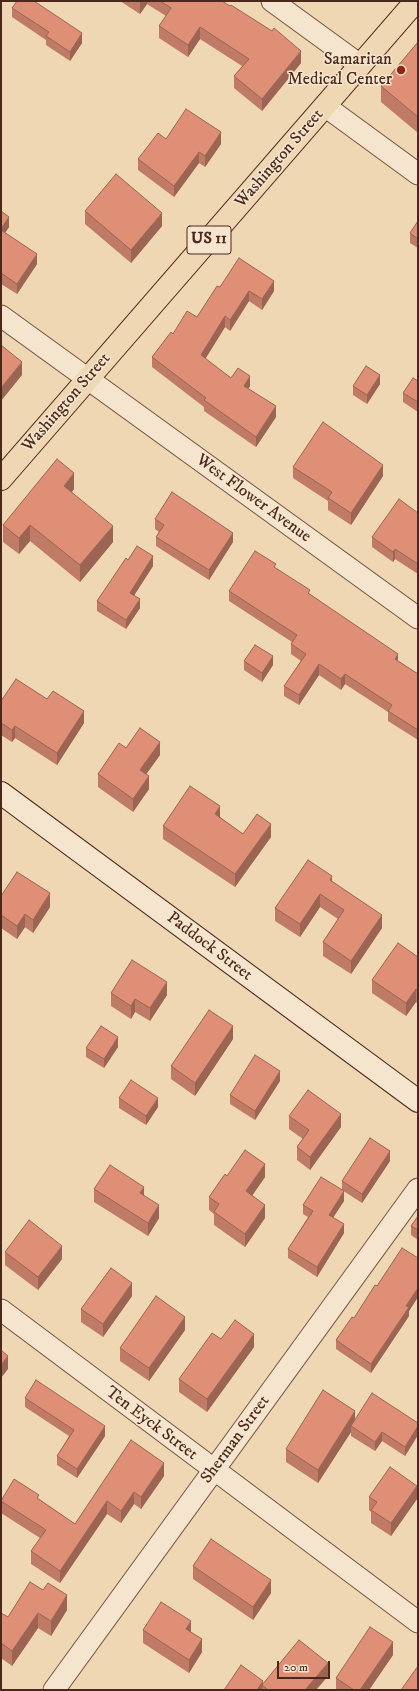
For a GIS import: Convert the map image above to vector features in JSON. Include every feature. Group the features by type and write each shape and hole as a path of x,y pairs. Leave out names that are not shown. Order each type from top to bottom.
{"main road":[{"name":"Washington Street","path":"1,479 416,1"},
{"name":"Paddock Street","path":"1,793 418,1101"}],"street":[{"path":"272,1 360,65"},
{"path":"325,106 418,174"},
{"name":"West Flower Avenue","path":"1,316 418,618"},
{"name":"Sherman Street","path":"54,1690 418,1189"},
{"name":"Ten Eyck Street","path":"1,1310 214,1471 418,1622"}],"building":[{"path":"17,1 34,1 82,33 70,52 46,36 49,32 12,8"},
{"path":"160,1 222,1 230,6 231,5 272,31 274,28 301,51 262,99 234,76 249,59 200,27 188,45 159,26 171,8"},
{"path":"418,42 418,117 381,86"},
{"path":"186,109 221,132 205,156 199,152 174,186 138,159 158,133 166,139"},
{"path":"116,174 162,213 131,250 85,211"},
{"path":"1,211 9,217 1,229"},
{"path":"418,221 418,239 410,233"},
{"path":"1,230 37,254 17,284 1,273"},
{"path":"239,258 274,281 262,299 249,291 230,320 225,316 201,355 231,378 238,368 250,376 244,386 276,406 256,437 204,400 206,398 152,357 171,332 173,334 187,311 197,317 217,286 220,287"},
{"path":"1,345 22,362 1,388"},
{"path":"366,366 380,375 367,395 353,386"},
{"path":"413,378 418,381 418,402 403,393"},
{"path":"323,422 383,465 351,513 328,498 332,492 293,467"},
{"path":"57,459 74,473 64,486 113,526 80,565 30,525 19,538 3,525"},
{"path":"172,492 233,533 209,570 156,537 164,525 155,519"},
{"path":"399,499 418,513 418,564 395,549 393,552 372,537"},
{"path":"137,546 153,556 130,593 140,599 126,620 97,601 126,558 128,560"},
{"path":"255,551 276,564 274,567 310,590 308,593 398,654 395,659 418,674 418,730 388,711 392,705 345,674 341,679 319,664 299,695 284,686 306,654 291,644 297,635 229,591"},
{"path":"255,645 273,656 262,673 244,661"},
{"path":"16,679 47,699 53,691 84,711 57,753 15,726 12,730 1,723 1,701"},
{"path":"140,728 160,742 140,770 149,776 133,799 98,774 119,743 126,748"},
{"path":"190,786 220,806 215,814 243,834 257,814 271,824 235,874 163,826"},
{"path":"308,860 332,876 330,880 382,915 351,961 323,942 344,910 320,894 300,924 275,908"},
{"path":"17,872 50,893 33,920 25,914 17,926 1,915 1,896"},
{"path":"398,943 418,957 418,991 416,989 406,1003 372,980"},
{"path":"132,960 167,982 150,1008 135,999 131,1006 111,993"},
{"path":"209,1010 233,1026 195,1083 171,1066"},
{"path":"101,1026 118,1037 104,1059 86,1048"},
{"path":"255,1055 280,1071 255,1111 230,1095"},
{"path":"131,1080 158,1098 146,1116 119,1098"},
{"path":"308,1090 341,1114 310,1157 297,1147 309,1130 289,1116"},
{"path":"370,1138 390,1151 362,1194 342,1181"},
{"path":"245,1150 265,1164 246,1191 265,1205 245,1234 214,1212 219,1204 209,1197 225,1174 227,1176"},
{"path":"110,1165 144,1187 140,1193 159,1205 148,1223 94,1189"},
{"path":"321,1177 344,1191 329,1215 344,1224 317,1267 288,1249 313,1211 303,1205"},
{"path":"418,1216 418,1230 411,1226"},
{"path":"29,1220 62,1246 38,1277 5,1252"},
{"path":"402,1248 418,1258 418,1288 406,1306 409,1307 371,1364 336,1340 352,1317 354,1318 375,1285 377,1286"},
{"path":"111,1268 132,1283 103,1324 81,1309"},
{"path":"156,1296 185,1317 149,1368 120,1348"},
{"path":"235,1320 254,1334 207,1399 179,1379 212,1333 221,1339"},
{"path":"1,1350 8,1356 1,1365"},
{"path":"36,1380 105,1426 77,1469 57,1456 74,1430 25,1398"},
{"path":"323,1390 355,1411 318,1470 286,1449"},
{"path":"372,1393 418,1423 418,1426 405,1447 382,1432 375,1442 351,1426"},
{"path":"131,1440 164,1463 141,1497 134,1492 121,1511 107,1501 60,1571 31,1551 46,1530 1,1501 14,1479 39,1495 37,1498 75,1524"},
{"path":"390,1467 417,1486 391,1523 371,1510 377,1502 369,1497"},
{"path":"211,1539 271,1580 253,1607 193,1566"},
{"path":"30,1582 43,1590 48,1583 67,1595 51,1621 38,1613 12,1651 1,1643 1,1613 8,1617"},
{"path":"161,1602 191,1621 186,1629 202,1639 189,1660 143,1630"},
{"path":"370,1627 393,1642 360,1690 354,1690 336,1678"},
{"path":"299,1640 328,1663 305,1690 268,1690 262,1685"},
{"path":"241,1665 263,1681 257,1690 224,1690"},
{"path":"418,1666 418,1690 401,1690"}],"place":[{"name":"Samaritan Medical Center","path":"401,70"}]}
